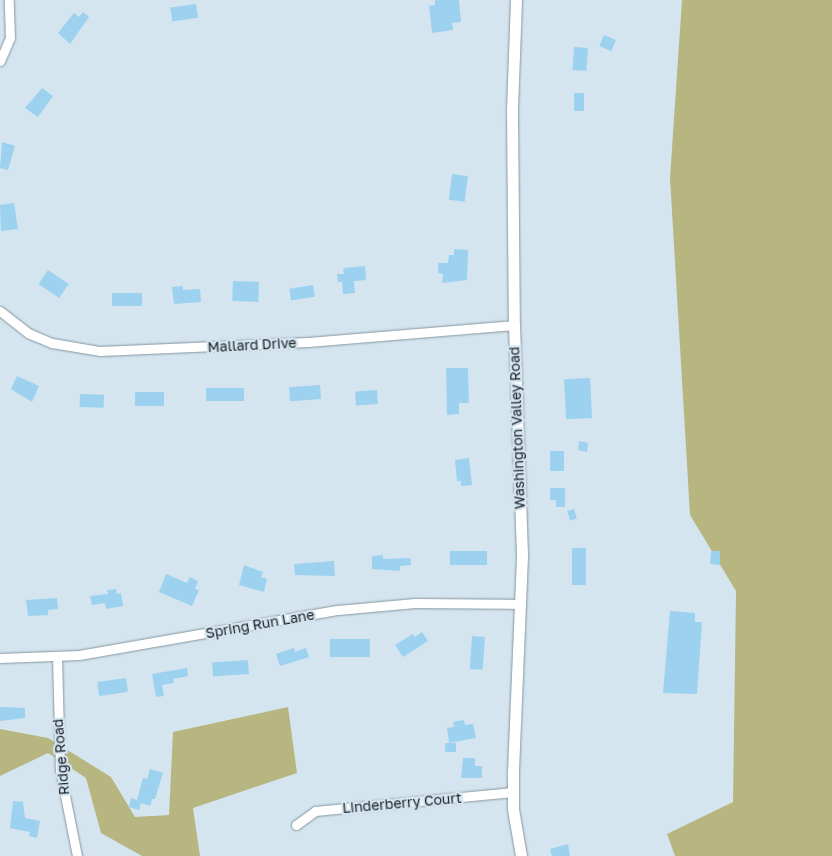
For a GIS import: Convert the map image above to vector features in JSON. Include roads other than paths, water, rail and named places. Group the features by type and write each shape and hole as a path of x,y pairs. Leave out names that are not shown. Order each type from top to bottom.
{"street":[{"path":"0,61 10,38 9,0"},
{"name":"Washington Valley Road","path":"516,0 512,110 514,325 521,604 513,792 522,856"},
{"name":"Mallard Drive","path":"0,311 28,333 52,343 100,351 308,342 514,325"},
{"name":"Spring Run Lane","path":"0,658 57,657 338,610 415,603 521,604"},
{"name":"Ridge Road","path":"57,657 60,770 77,856"},
{"name":"Linderberry Court","path":"296,825 315,811 513,792"}]}
